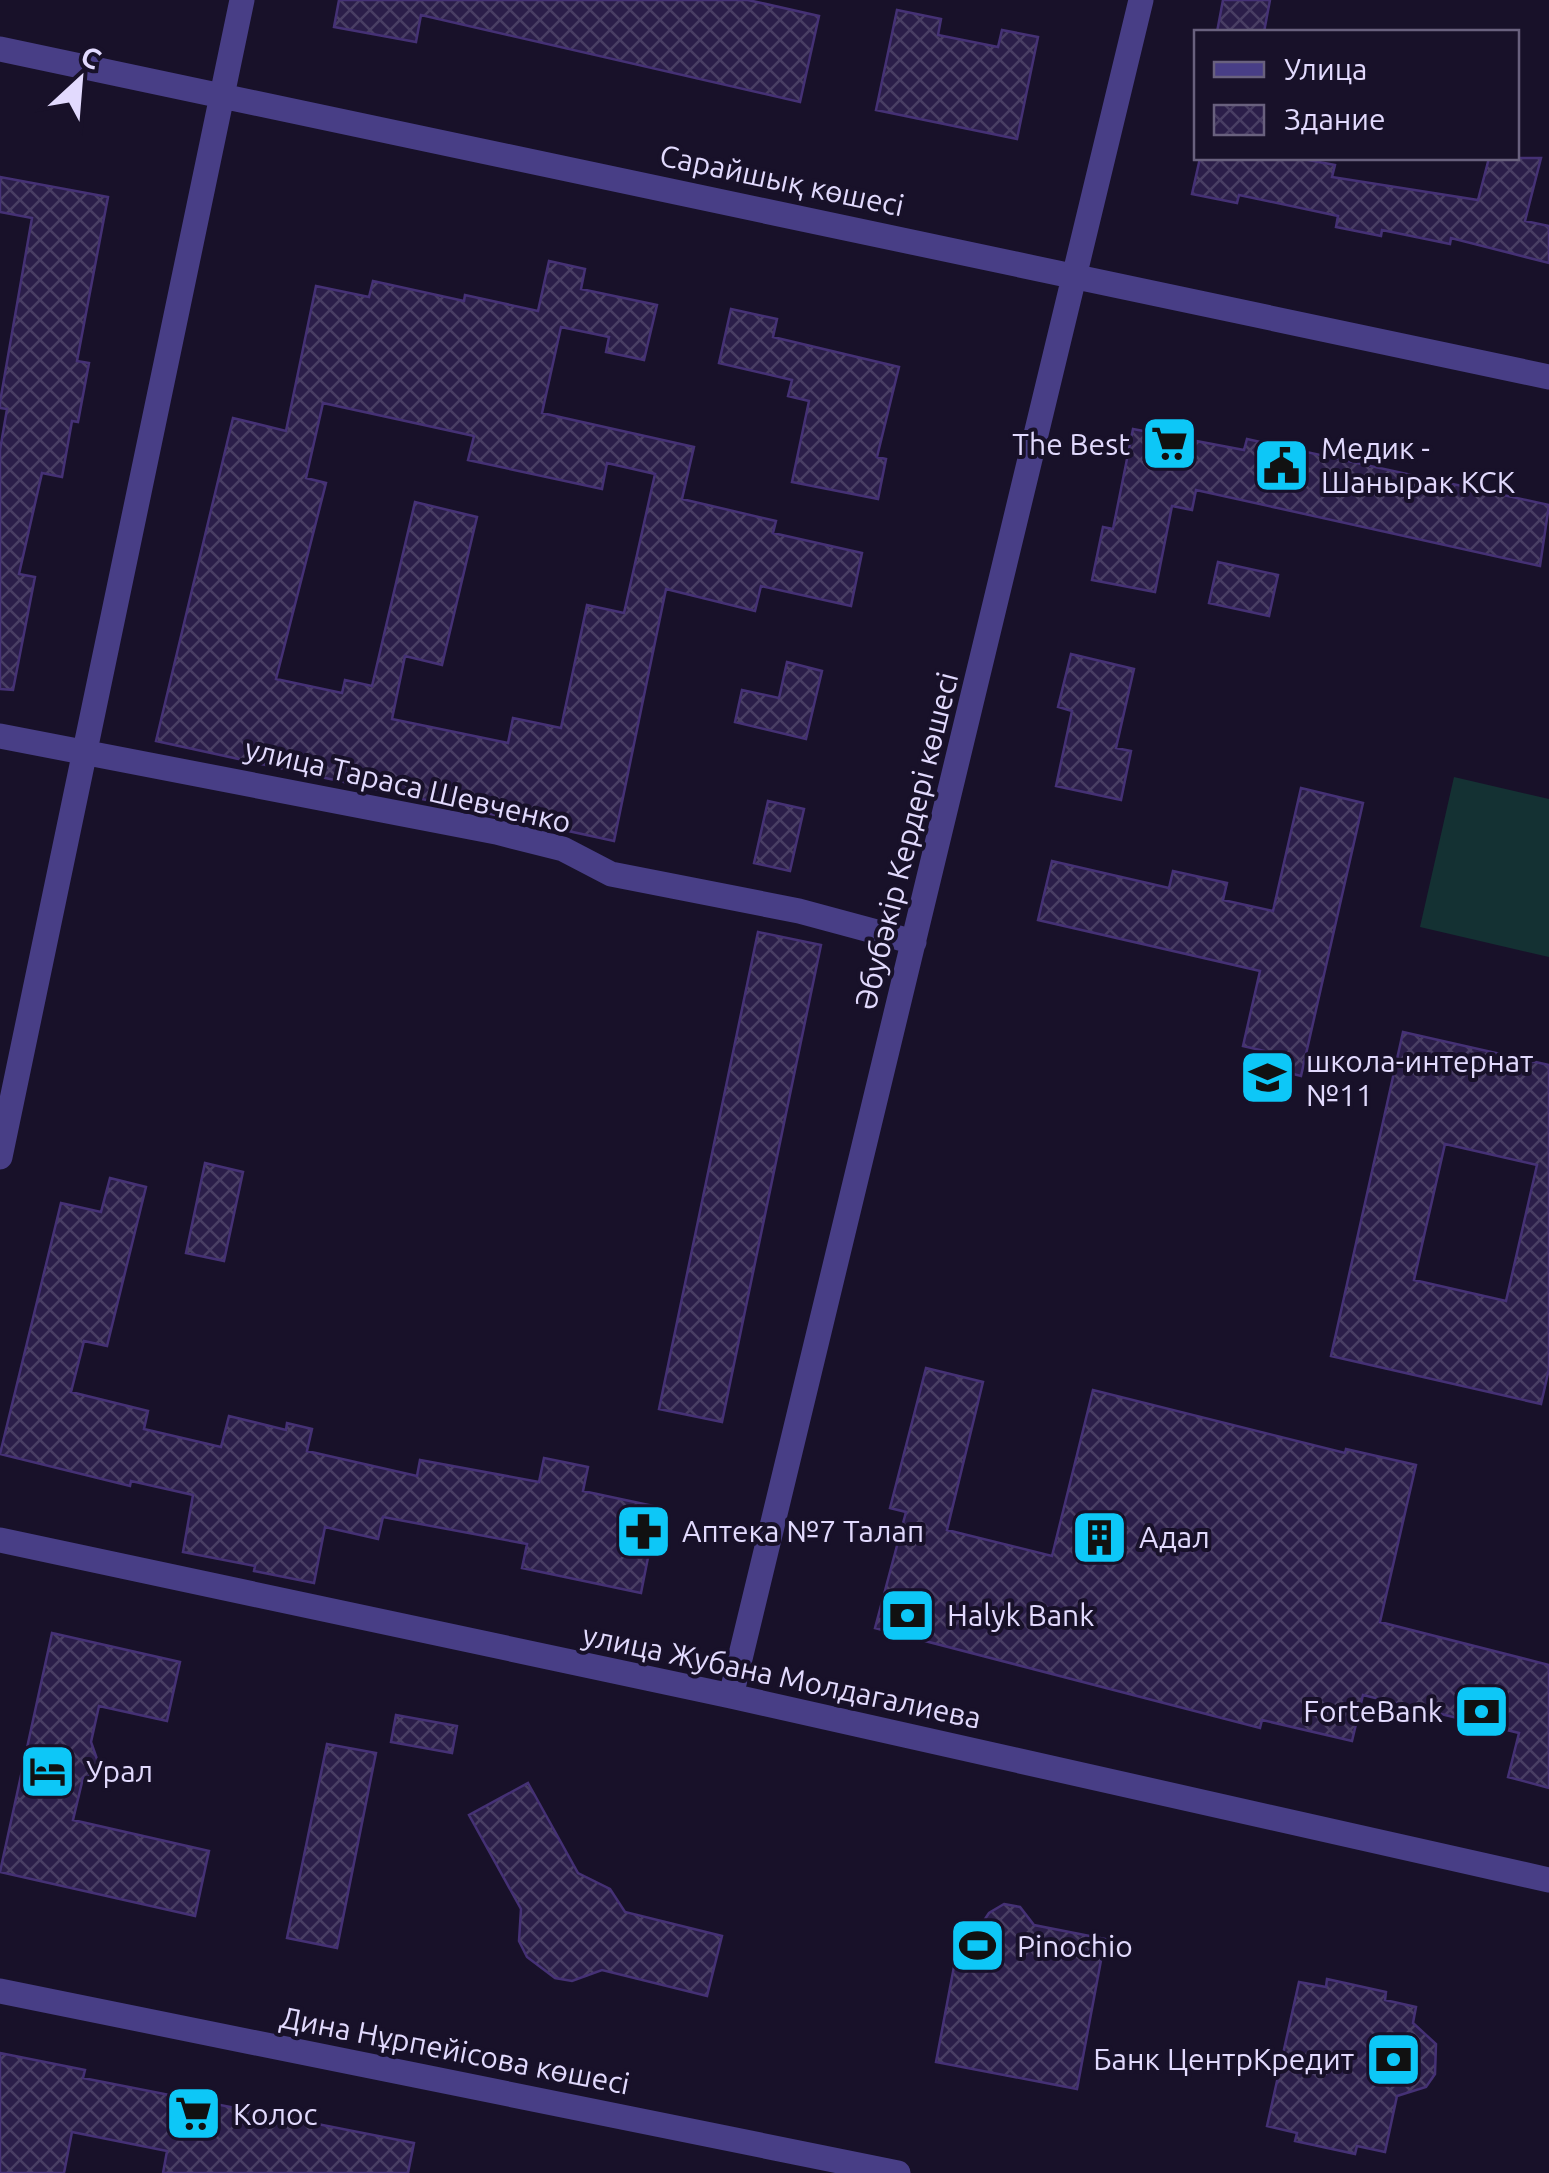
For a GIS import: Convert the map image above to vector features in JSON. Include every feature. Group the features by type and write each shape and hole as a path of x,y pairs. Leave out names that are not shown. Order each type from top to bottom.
{"street":[{"path":"0,1157 242,0"},
{"name":"Әбубәкір Кердері көшесі","path":"731,1696 1140,0"},
{"name":"Сарайшық көшесі","path":"0,49 223,93 1549,377"},
{"name":"улица Тараса Шевченко","path":"0,736 496,832 563,849 611,874 799,911 914,942"},
{"name":"улица Жубана Молдагалиева","path":"0,1540 731,1696 1549,1880"},
{"name":"Дина Нұрпейісова көшесі","path":"0,1990 898,2173"}],"green space":[{"path":"1454,777 1549,799 1549,957 1420,927"}],"building":[{"path":"339,0 748,0 819,16 800,102 421,15 416,42 334,27"},
{"path":"1223,0 1270,0 1264,30 1217,30"},
{"path":"897,10 941,19 938,35 998,47 1002,30 1038,37 1017,139 876,110"},
{"path":"1541,158 1525,221 1549,226 1549,263 1451,238 1450,244 1382,230 1381,236 1336,227 1338,216 1239,195 1237,203 1192,194 1200,160 1309,160 1335,165 1332,177 1478,200 1488,160"},
{"path":"0,177 108,197 77,361 89,363 78,422 72,421 62,477 42,473 19,574 35,577 13,690 0,689 0,450 7,409 0,408 0,402 32,218 0,212"},
{"path":"549,261 585,269 581,289 657,305 644,360 606,352 609,337 561,327 542,413 694,447 682,499 776,521 773,533 862,553 851,606 761,586 755,611 666,589 614,841 156,741 233,418 286,431 316,286 369,297 373,281 464,301 465,295 538,311","holes":["323,403 474,436 468,460 602,489 607,463 655,474 624,613 587,605 561,728 513,718 508,743 392,719 405,656 442,665 477,517 415,502 372,686 345,680 342,693 276,679 326,483 306,478"]},
{"path":"731,309 777,319 773,337 899,367 877,457 886,459 878,499 792,482 809,401 788,396 792,380 719,363"},
{"path":"1133,429 1244,450 1247,439 1549,505 1540,566 1196,490 1192,510 1172,506 1155,592 1092,580 1103,527 1113,529"},
{"path":"1218,562 1278,575 1269,616 1209,603"},
{"path":"1071,654 1134,669 1116,748 1131,751 1121,800 1056,786 1072,711 1058,707"},
{"path":"787,662 822,671 806,739 735,722 742,690 779,698"},
{"path":"1301,788 1363,803 1301,1076 1269,1068 1273,1053 1243,1046 1260,971 1038,920 1052,861 1169,888 1173,871 1227,883 1223,900 1273,911"},
{"path":"768,801 804,809 790,871 754,863"},
{"path":"758,932 821,945 722,1422 659,1409"},
{"path":"1403,1032 1549,1065 1549,1369 1541,1404 1331,1356","holes":["1445,1144 1537,1165 1506,1301 1414,1280"]},
{"path":"205,1163 243,1172 224,1261 186,1253"},
{"path":"110,1178 146,1187 107,1346 84,1341 71,1392 148,1411 144,1429 221,1447 229,1416 286,1430 287,1423 312,1429 307,1451 417,1476 420,1460 539,1482 544,1458 588,1467 583,1491 658,1507 641,1593 522,1568 527,1544 383,1517 378,1539 325,1527 314,1583 254,1571 255,1566 183,1552 193,1495 131,1481 130,1486 0,1454 61,1203 101,1212"},
{"path":"926,1368 983,1382 947,1530 1052,1556 1093,1390 1345,1453 1346,1449 1416,1465 1380,1622 1549,1665 1549,1788 1508,1777 1519,1733 1363,1695 1352,1741 1262,1720 1260,1728 875,1628 906,1512 890,1508"},
{"path":"52,1633 180,1662 167,1721 99,1706 91,1742 98,1762 91,1775 83,1778 73,1820 209,1851 195,1916 0,1872"},
{"path":"396,1715 457,1726 452,1753 391,1742"},
{"path":"327,1744 376,1753 337,1948 287,1938"},
{"path":"528,1783 578,1873 610,1889 625,1912 722,1936 707,1996 602,1970 572,1981 555,1978 527,1957 519,1941 521,1909 469,1815"},
{"path":"1004,1904 1020,1907 1034,1925 1105,1939 1077,2089 936,2062 959,1940 969,1943 989,1913"},
{"path":"1327,1979 1386,1992 1385,2000 1416,2007 1413,2023 1436,2044 1435,2074 1426,2087 1397,2096 1385,2152 1357,2146 1355,2154 1295,2141 1297,2133 1267,2126 1299,1982 1326,1987"},
{"path":"0,2053 85,2070 83,2078 414,2143 408,2173 163,2173 167,2151 72,2132 64,2173 0,2173"}],"place":[{"name":"The Best","path":"1169,444"},
{"name":"Медик - Шанырак КСК","path":"1282,465"},
{"name":"школа-интернат №11","path":"1267,1078"},
{"name":"Аптека №7 Талап","path":"643,1531"},
{"name":"Адал","path":"1100,1537"},
{"name":"Halyk Bank","path":"908,1615"},
{"name":"ForteBank","path":"1482,1711"},
{"name":"Урал","path":"47,1771"},
{"name":"Pinochio","path":"978,1946"},
{"name":"Банк ЦентрКредит","path":"1393,2059"},
{"name":"Колос","path":"194,2114"}]}
